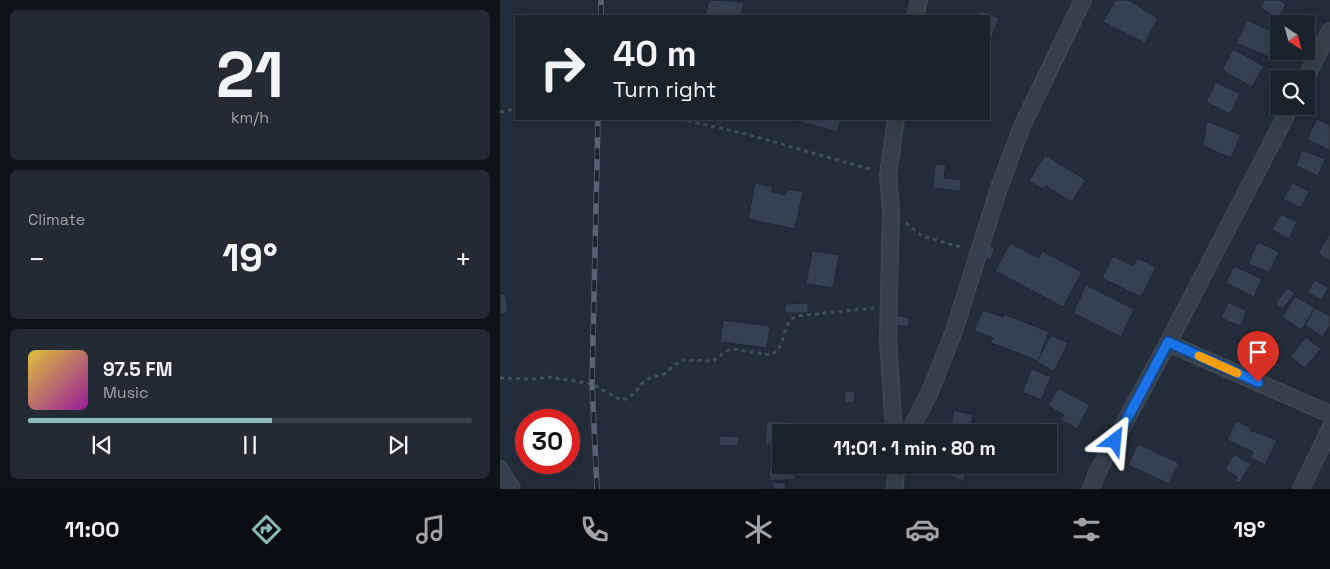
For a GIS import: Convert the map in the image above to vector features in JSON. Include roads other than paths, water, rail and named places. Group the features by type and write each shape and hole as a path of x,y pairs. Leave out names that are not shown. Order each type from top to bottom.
{"street":[{"path":"915,15 919,0"},
{"path":"913,424 941,365 954,331 999,188 1022,126 1083,0"},
{"path":"1310,70 1330,31"},
{"path":"1090,489 1286,115"},
{"path":"893,424 888,339 891,211 888,175 896,120"},
{"path":"1168,342 1330,414"},
{"path":"1301,489 1330,429"},
{"path":"500,468 512,489"},
{"path":"895,489 896,474"}],"railway":[{"path":"601,0 601,15"},
{"path":"597,489 592,384 598,120"}]}
